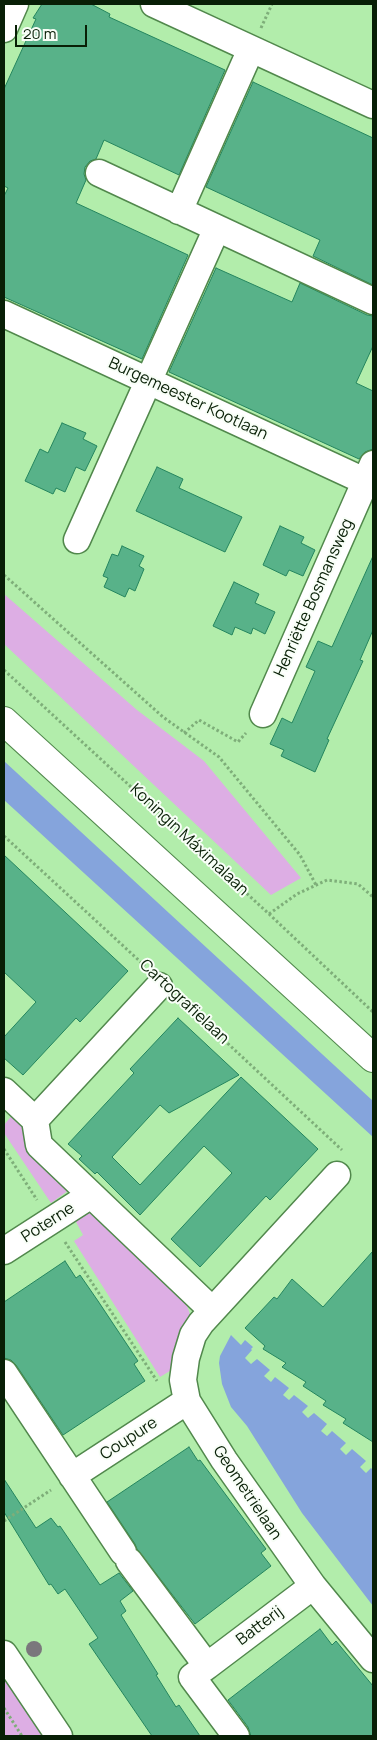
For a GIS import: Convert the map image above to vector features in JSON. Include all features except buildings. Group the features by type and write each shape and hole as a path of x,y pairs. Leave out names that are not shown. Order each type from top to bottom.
{"main road":[{"path":"4,721 373,1058"}],"street":[{"path":"4,29 15,4"},
{"path":"154,4 373,105"},
{"path":"179,211 251,48"},
{"path":"99,173 373,301"},
{"path":"77,540 218,228"},
{"name":"Burgemeester Kootlaan","path":"4,314 149,381 371,477"},
{"name":"Henriëtte Bosmansweg","path":"263,714 371,477"},
{"name":"Cartografielaan","path":"35,1120 161,984"},
{"path":"4,1091 35,1120 40,1145 212,1310"},
{"name":"Geometrielaan","path":"337,1175 212,1310 193,1335 186,1358 181,1405 230,1468 313,1586 373,1659"},
{"name":"Poterne","path":"4,1251 91,1195"},
{"path":"4,1372 126,1557 207,1666"},
{"name":"Coupure","path":"72,1476 181,1405"},
{"name":"Batterij","path":"236,1736 192,1678 313,1586"},
{"path":"4,1654 59,1736"}],"path":[{"path":"4,575 163,717 219,757 300,855 316,885"},
{"name":"Koningin Máximalaan","path":"4,670 373,1012"},
{"path":"184,733 199,720 238,742"},
{"name":"Cartografielaan","path":"4,836 161,984 343,1151 346,1160 344,1168 337,1175"},
{"path":"269,914 297,894 327,880 358,884 373,897"},
{"path":"4,1149 51,1221 181,1405"},
{"path":"4,1521 72,1476"},
{"path":"4,1708 22,1736"}],"shaded area":[{"path":"4,594 137,710 204,761 301,878 271,895 4,644"},
{"path":"14,1113 69,1190 51,1203 4,1133 4,1125"},
{"path":"88,1208 185,1300 192,1320 173,1369 160,1377 74,1241 83,1235 74,1218"},
{"path":"4,1674 45,1736 4,1736"}],"water":[{"path":"4,761 373,1101 373,1137 4,800"},
{"path":"231,1335 241,1345 245,1340 253,1347 245,1358 251,1364 257,1359 270,1370 264,1376 271,1382 275,1377 289,1388 283,1395 289,1400 294,1395 308,1406 302,1412 308,1418 314,1413 327,1424 321,1431 327,1436 332,1431 346,1443 340,1449 346,1455 352,1449 366,1461 360,1467 366,1473 371,1468 373,1470 373,1606 302,1513 247,1426 231,1407 222,1384 219,1363 220,1356"}]}
